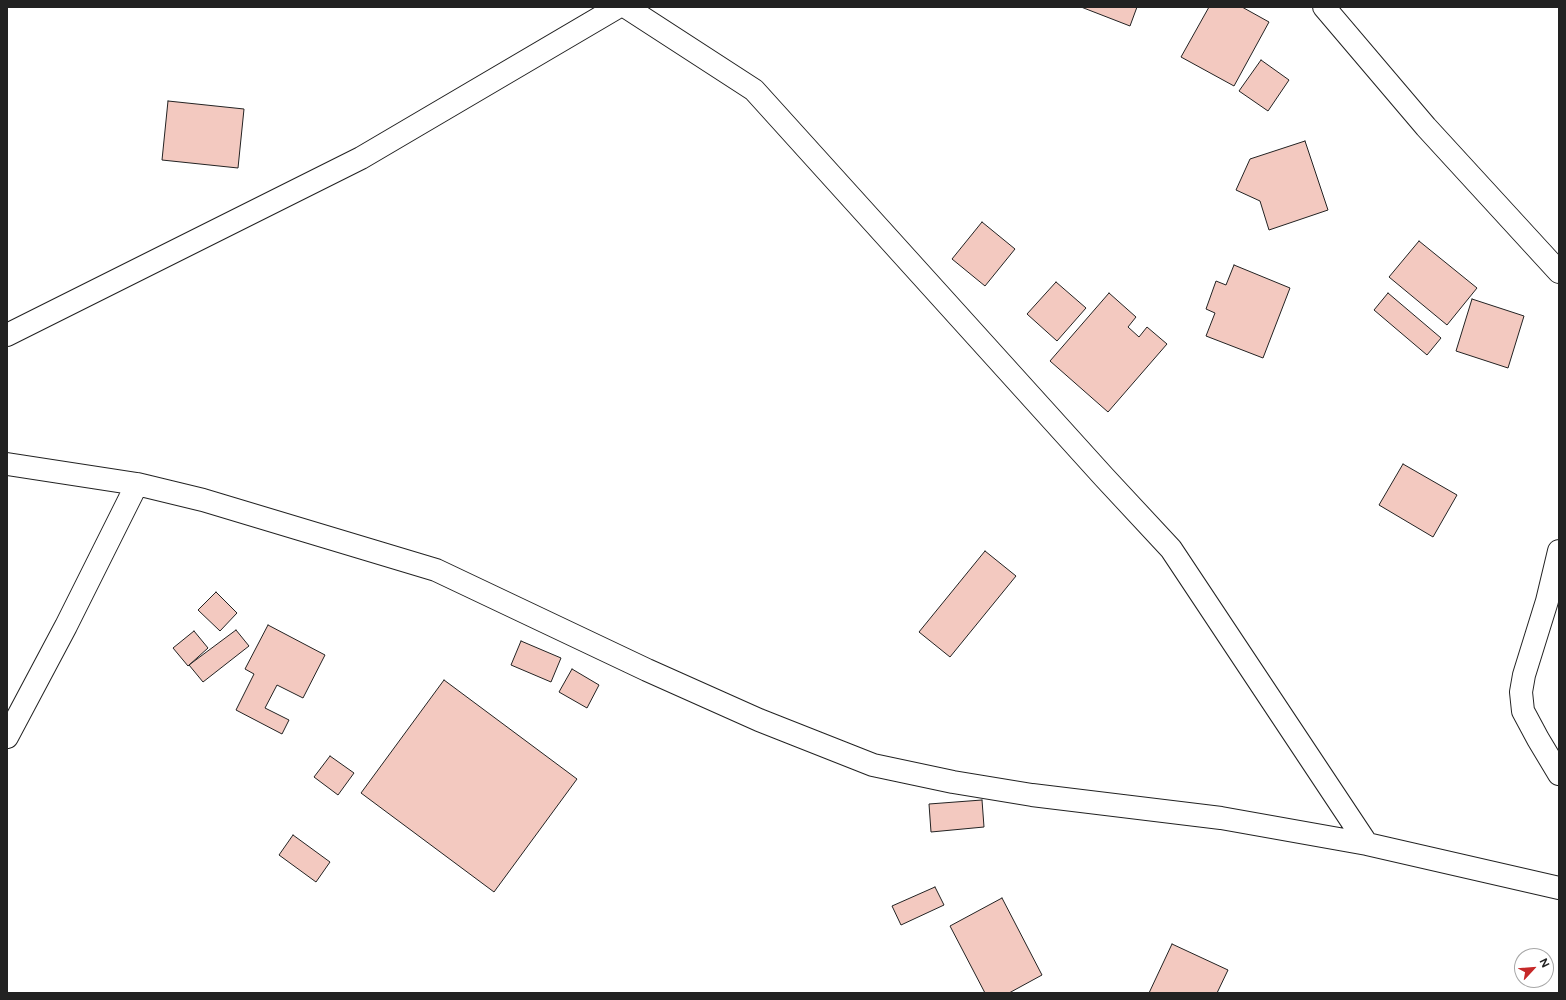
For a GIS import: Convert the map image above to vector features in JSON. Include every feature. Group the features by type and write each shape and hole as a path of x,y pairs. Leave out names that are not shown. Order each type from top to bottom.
{"street":[{"path":"7,335 361,158 618,7"},
{"path":"626,7 754,90 1171,549 1367,844"},
{"path":"1324,7 1426,127 1559,272"},
{"path":"7,464 137,484 203,500 436,570 647,670 752,717 873,764 953,782 1032,795 1221,818 1367,844 1559,888"},
{"path":"7,737 66,626 137,484"},
{"path":"1559,551 1547,601 1524,675 1521,692 1523,711 1559,774"}],"building":[{"path":"1081,7 1137,7 1130,26"},
{"path":"1209,7 1242,7 1269,22 1234,86 1181,57"},
{"path":"1261,60 1289,80 1268,111 1239,91"},
{"path":"168,101 244,109 238,168 162,160"},
{"path":"1305,141 1328,210 1269,230 1260,201 1236,190 1250,159"},
{"path":"982,222 1015,249 985,286 952,259"},
{"path":"1419,241 1477,288 1447,325 1389,277"},
{"path":"1234,265 1290,288 1263,358 1206,336 1215,313 1206,309 1216,281 1226,285"},
{"path":"1056,282 1086,308 1057,341 1027,314"},
{"path":"1109,293 1136,317 1128,327 1139,337 1147,327 1167,344 1108,412 1050,361"},
{"path":"1388,293 1441,338 1427,355 1374,310"},
{"path":"1472,299 1524,316 1508,368 1456,351"},
{"path":"1403,464 1457,495 1433,537 1379,505"},
{"path":"985,551 1016,576 950,657 919,632"},
{"path":"216,592 237,613 220,631 198,610"},
{"path":"268,625 325,655 303,698 277,685 265,708 289,720 282,734 236,710 254,674 245,669"},
{"path":"236,630 249,646 203,682 189,665"},
{"path":"194,631 208,648 188,666 173,648"},
{"path":"521,641 561,658 551,682 511,665"},
{"path":"572,669 599,685 587,708 559,692"},
{"path":"444,680 577,779 494,892 361,793"},
{"path":"330,756 354,773 338,795 314,777"},
{"path":"982,800 984,827 931,832 929,804"},
{"path":"293,835 330,862 316,882 279,855"},
{"path":"935,887 944,905 901,925 892,906"},
{"path":"1002,898 1042,975 1009,993 985,993 950,926"},
{"path":"1172,944 1228,970 1217,993 1149,993"}]}
